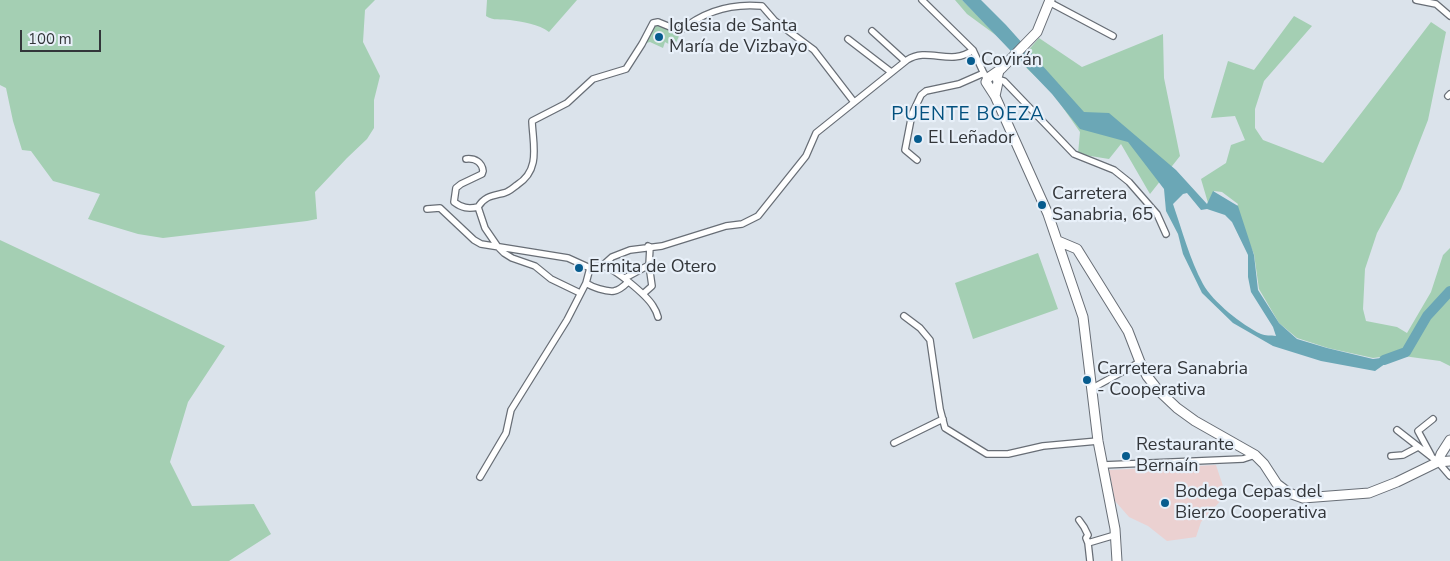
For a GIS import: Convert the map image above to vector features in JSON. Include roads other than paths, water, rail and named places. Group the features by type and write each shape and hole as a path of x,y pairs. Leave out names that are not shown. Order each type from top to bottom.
{"street":[{"path":"922,0 973,50 995,79 1074,154 1114,170 1123,176 1157,214 1166,234"},
{"path":"1416,0 1436,4 1450,16"},
{"path":"917,160 905,150 912,114 922,95 926,91 995,79 1037,32 1050,1 1113,36"},
{"path":"466,159 479,162 482,165 483,171 482,174 456,188 454,202 459,206 469,209 478,207 485,198 506,193 522,182 531,172 534,160 532,121 567,104 593,79 626,69 653,23 658,22 680,31 713,11 745,4 762,6 775,21 814,50 854,102"},
{"path":"872,31 905,61"},
{"path":"848,40 891,72"},
{"path":"602,266 609,258 619,253 662,246 726,226 742,224 758,216 806,156 816,133 905,61 913,56 924,54 961,57 973,50"},
{"path":"995,79 995,96 1048,214 1066,244 1083,318 1098,441 1115,535 1117,561"},
{"path":"478,207 485,228 498,247 512,258 535,266 551,279 580,293"},
{"path":"427,209 440,208 474,240 481,244 568,258 590,268 602,266 609,268 643,294 653,306 658,317"},
{"path":"1066,244 1077,249 1128,331 1140,362 1152,382 1177,408 1255,455 1283,490 1303,498 1369,493 1396,482 1433,461 1441,454 1450,440"},
{"path":"643,294 652,286 648,247"},
{"path":"586,283 615,291 621,289 628,281 649,265"},
{"path":"480,477 506,433 511,410 566,320 586,283 590,268"},
{"path":"904,316 920,328 930,340 940,409 945,428 987,454 1008,454 1043,446 1098,441"},
{"path":"1091,385 1140,362"},
{"path":"894,443 943,419"},
{"path":"1433,419 1418,431 1431,453 1433,461"},
{"path":"1397,430 1450,476"},
{"path":"1391,456 1403,455 1418,447"},
{"path":"1103,465 1244,459 1255,455"},
{"path":"1433,461 1450,461"},
{"path":"1079,520 1088,535 1086,538 1090,561"},
{"path":"1088,543 1115,535"}],"water":[{"path":"962,0 981,0 1084,112 1109,113 1176,170 1207,204 1213,191 1238,206 1254,255 1258,290 1279,323 1297,339 1373,359 1396,356 1375,371 1321,361 1273,346 1233,323 1202,293 1183,254 1178,234 1166,211 1164,189 1128,142 1080,129 1052,94","holes":["1187,193 1201,210 1207,209 1225,215 1232,222 1248,255 1248,277 1251,292 1273,327 1276,336 1261,334 1237,319 1214,298 1203,284 1190,255 1173,204 1183,194"]}],"waterway":[{"path":"1384,360 1406,352 1427,316 1450,291"}],"place":[{"name":"Iglesia de Santa María de Vizbayo","path":"659,37"},
{"name":"Covirán","path":"971,61"},
{"name":"El Leñador","path":"918,139"},
{"name":"Carretera Sanabria, 65","path":"1042,205"},
{"name":"Ermita de Otero","path":"579,268"},
{"name":"Carretera Sanabria - Cooperativa","path":"1087,380"},
{"name":"Restaurante Bernaín","path":"1126,456"},
{"name":"Bodega Cepas del Bierzo Cooperativa","path":"1165,503"}],"district":[{"name":"PUENTE BOEZA","path":"968,115"}]}
